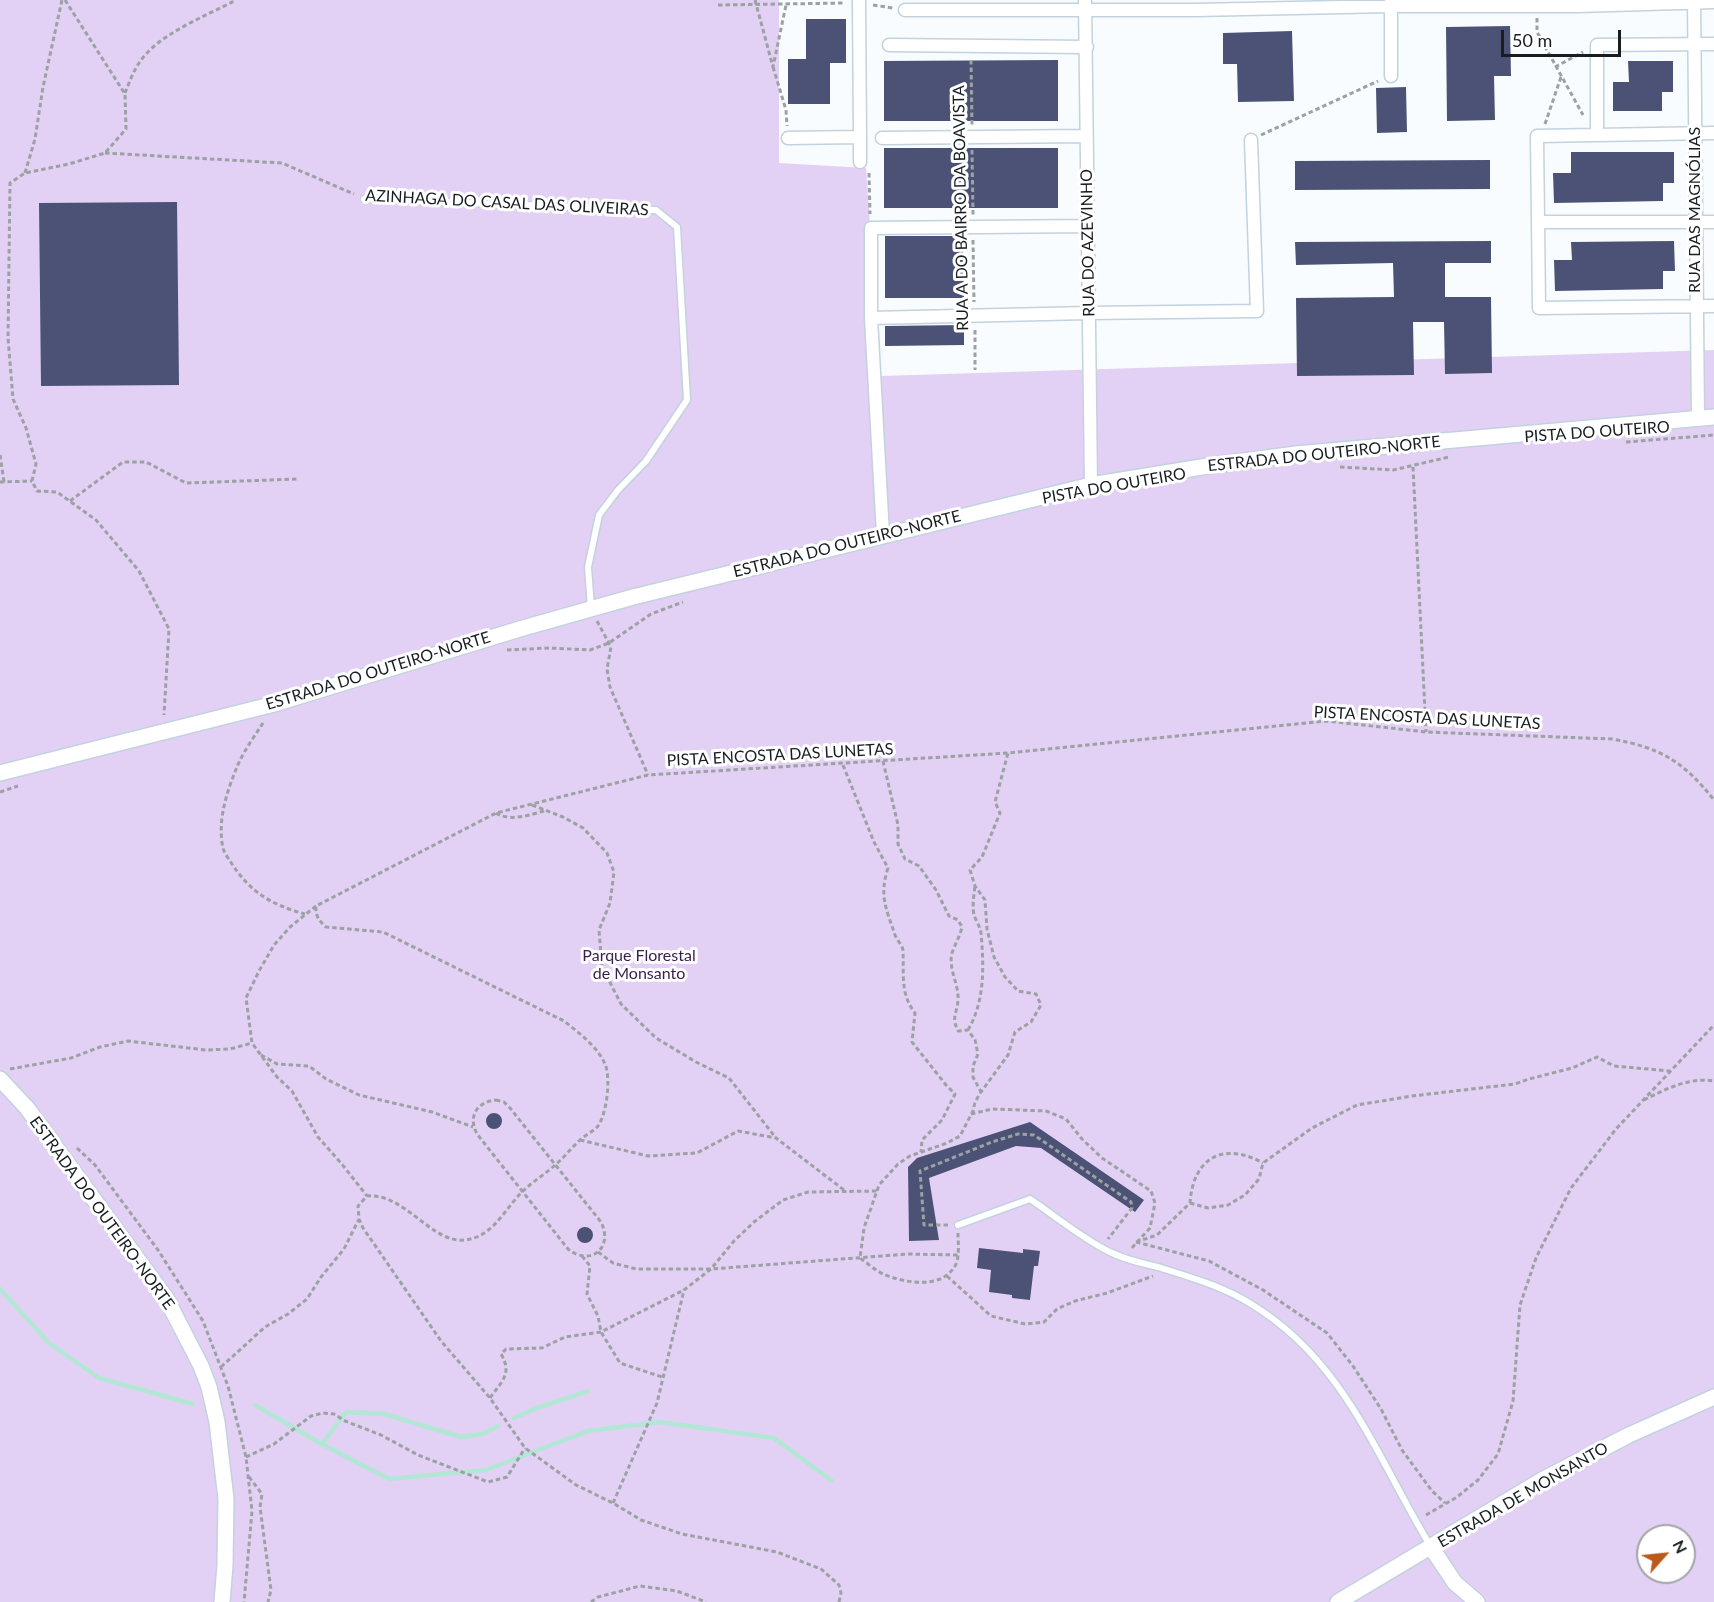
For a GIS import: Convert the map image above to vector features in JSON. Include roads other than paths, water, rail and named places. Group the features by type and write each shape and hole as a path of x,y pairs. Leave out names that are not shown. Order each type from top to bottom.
{"street":[{"path":"859,1 860,162"},
{"name":"RUA DAS MAGNÓLIAS","path":"1694,1 1698,419"},
{"path":"905,10 1085,5 1195,10 1391,3 1537,6 1714,2"},
{"path":"1391,3 1391,76"},
{"name":"RUA DO AZEVINHO","path":"1085,5 1091,485"},
{"path":"1597,135 1597,45 1714,44"},
{"path":"889,45 1087,47"},
{"path":"1714,134 1541,136 1538,222 1539,308 1714,306"},
{"path":"882,138 1086,136"},
{"path":"788,138 860,137"},
{"path":"871,318 1088,312 1257,311 1251,140"},
{"path":"1538,222 1714,222"},
{"path":"883,535 871,318 871,228 1087,226"},
{"name":"ESTRADA DO OUTEIRO-NORTE","path":"0,773 274,704 591,609 1091,485 1296,454 1714,417"},
{"name":"ESTRADA DO OUTEIRO-NORTE","path":"2,1074 166,1298 201,1366 217,1422 226,1499 222,1602"},
{"name":"ESTRADA DE MONSANTO","path":"1338,1602 1542,1480 1577,1461 1714,1397"},
{"path":"1431,1547 1455,1583 1477,1602"}],"lane":[{"name":"AZINHAGA DO CASAL DAS OLIVEIRAS","path":"364,199 656,210 677,227 687,400 646,461 618,490 599,515 588,567 591,609"},
{"path":"958,1225 1030,1199 1102,1248 1123,1258 1208,1283 1251,1304 1302,1344 1321,1363 1347,1398 1431,1547"}],"waterway":[{"path":"0,1289 49,1343 99,1378 193,1404"},
{"path":"514,1418 588,1391"},
{"path":"255,1405 318,1442 389,1479 486,1470 588,1431 660,1422 774,1438 832,1481"},
{"path":"322,1444 346,1412 384,1414 461,1437 482,1434 498,1426"}],"park label":[{"name":"Parque Florestal de Monsanto","path":"639,965"}]}
